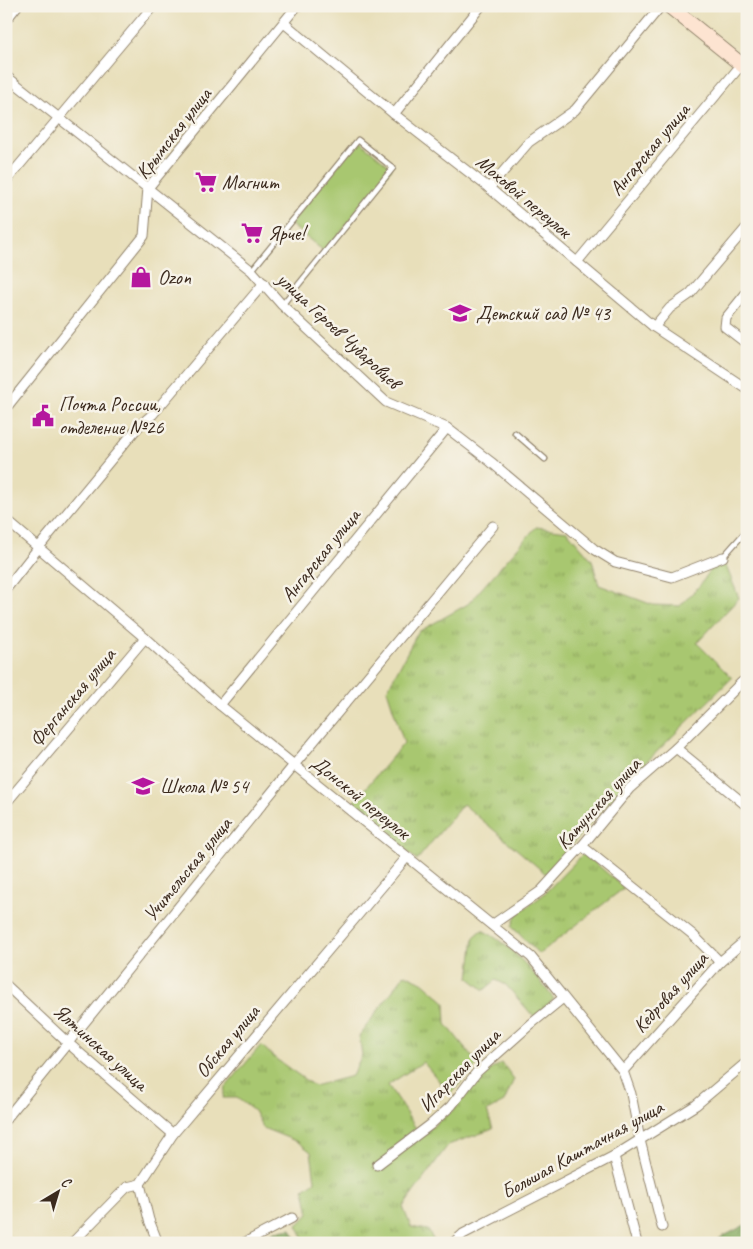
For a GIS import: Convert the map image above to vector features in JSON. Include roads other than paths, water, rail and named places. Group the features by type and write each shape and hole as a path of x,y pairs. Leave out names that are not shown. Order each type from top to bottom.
{"street":[{"path":"6,20 17,6"},
{"path":"6,181 153,6"},
{"name":"Крымская улица","path":"6,408 144,236 148,188 297,6"},
{"path":"394,114 481,6"},
{"path":"489,188 529,142 575,110 662,6"},
{"path":"669,6 745,63"},
{"name":"Моховой переулок","path":"284,22 394,114 489,188 654,327 747,389"},
{"name":"Ангарская улица","path":"577,262 745,63"},
{"name":"улица Героев Чубаровцев","path":"6,76 252,270 282,305 386,402 447,428 491,462 594,549 615,562 672,577 723,557"},
{"path":"654,327 670,308 690,294 747,227"},
{"path":"6,589 138,427 153,414 264,283"},
{"path":"747,292 726,318 725,322 725,327 747,344"},
{"name":"Ангарская улица","path":"220,705 447,428"},
{"name":"Донской переулок","path":"6,520 40,547 220,705 531,957 623,1071 631,1094 640,1140 662,1227"},
{"name":"Учительская улица","path":"6,1119 493,526"},
{"name":"Ферганская улица","path":"6,803 145,638"},
{"name":"Катунская улица","path":"492,925 541,891 582,846 630,788 676,748 747,679"},
{"path":"676,748 747,806"},
{"path":"582,846 692,934 720,962"},
{"name":"Обская улица","path":"72,1243 127,1187 140,1184 173,1134 407,856"},
{"name":"Кедровая улица","path":"623,1071 720,962 747,939"},
{"name":"Ялтинская улица","path":"6,985 68,1043 173,1134"},
{"name":"Игарская улица","path":"377,1165 437,1119 451,1106 477,1072 563,998"},
{"name":"Большая Каштачная улица","path":"453,1243 470,1230 614,1156 640,1140 696,1105 747,1062"},
{"path":"614,1156 637,1243"},
{"path":"140,1184 148,1220 158,1243"},
{"path":"244,1243 292,1218"}],"lane":[{"path":"252,270 358,140 393,168 282,305"},
{"path":"515,434 545,459"},
{"path":"723,557 747,530"}],"place":[{"name":"Магнит","path":"206,182"},
{"name":"Ярче!","path":"252,233"},
{"name":"Ozon","path":"141,277"},
{"name":"Детский сад № 43","path":"460,313"},
{"name":"Почта России, отделение №26","path":"43,416"},
{"name":"Школа № 54","path":"143,786"}]}
